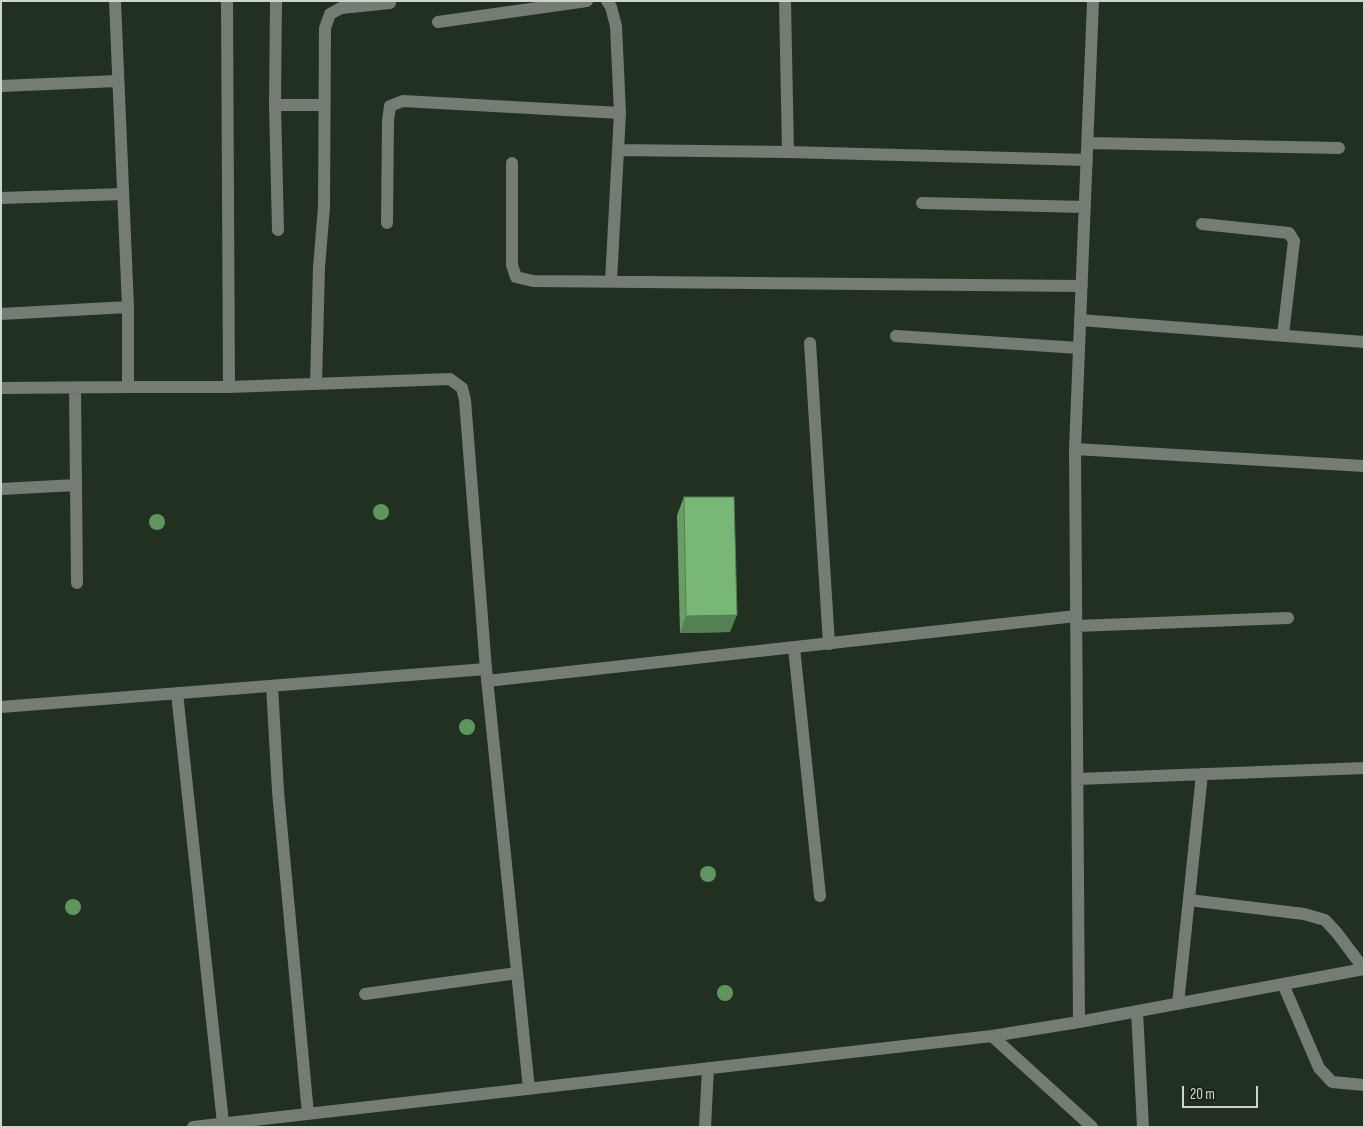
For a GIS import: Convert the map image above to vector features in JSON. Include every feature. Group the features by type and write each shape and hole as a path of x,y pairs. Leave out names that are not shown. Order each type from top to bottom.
{"street":[{"path":"115,1 128,307 128,387"},
{"path":"227,1 230,387"},
{"path":"276,1 278,230"},
{"path":"438,22 587,1"},
{"path":"608,1 616,26 620,113 611,281"},
{"path":"785,1 788,152"},
{"path":"1079,1022 1075,449 1093,1"},
{"path":"316,384 318,267 324,208 325,28 330,14 341,8 390,3"},
{"path":"1,86 118,81"},
{"path":"388,223 388,121 390,106 402,101 620,113"},
{"path":"276,105 324,105"},
{"path":"1088,143 1338,148"},
{"path":"618,150 788,152 1087,160"},
{"path":"512,162 512,265 516,277 533,281 1082,286"},
{"path":"1,198 123,194"},
{"path":"922,204 1085,207"},
{"path":"1202,224 1289,233 1294,241 1283,335"},
{"path":"1,314 128,307"},
{"path":"1080,320 1364,342"},
{"path":"896,336 1079,348"},
{"path":"810,344 829,644"},
{"path":"1,388 230,387 450,378 462,388 465,400 487,675 529,1089"},
{"path":"76,388 77,583"},
{"path":"1075,449 1364,466"},
{"path":"1,489 76,485"},
{"path":"1,707 272,686 487,675 1076,621 1288,618"},
{"path":"794,648 820,896"},
{"path":"272,686 278,791 308,1114"},
{"path":"177,693 224,1123"},
{"path":"1077,779 1364,768"},
{"path":"1178,1004 1202,774"},
{"path":"193,1127 992,1036 1079,1022 1364,969 1325,920 1304,914 1189,900"},
{"path":"365,994 517,973"},
{"path":"1283,984 1319,1068 1332,1082 1364,1085"},
{"path":"1137,1011 1143,1127"},
{"path":"992,1036 1092,1127"},
{"path":"705,1127 708,1068"}],"building":[{"path":"684,497 734,497 737,615 686,616"}]}
